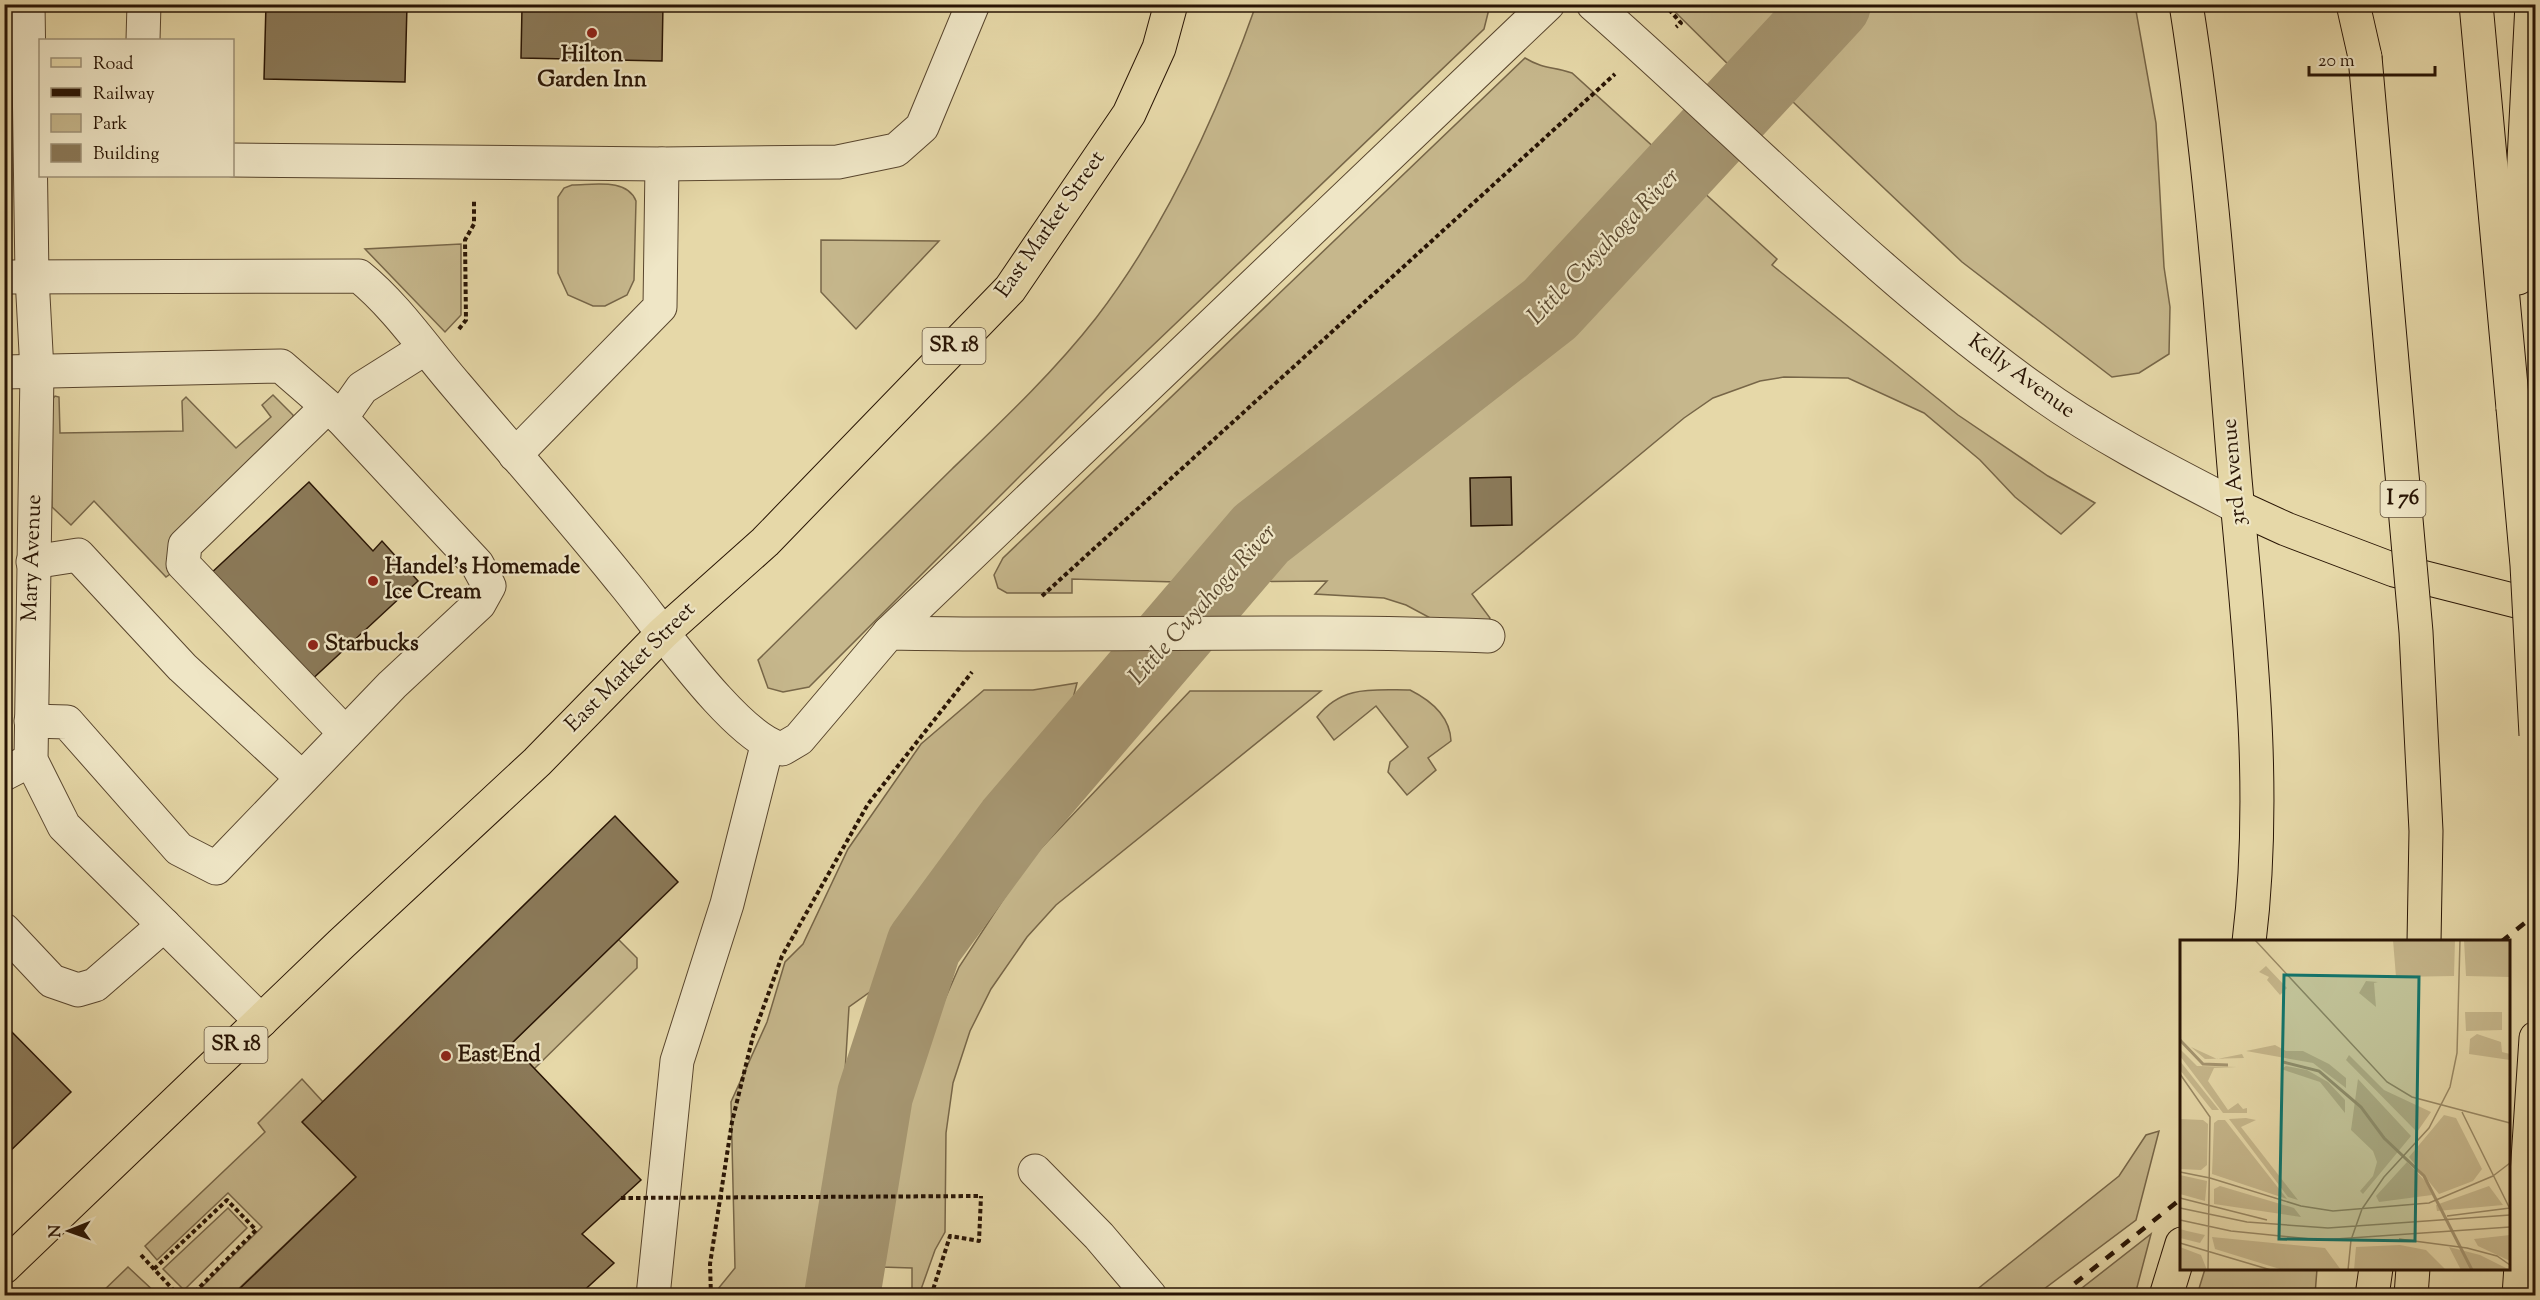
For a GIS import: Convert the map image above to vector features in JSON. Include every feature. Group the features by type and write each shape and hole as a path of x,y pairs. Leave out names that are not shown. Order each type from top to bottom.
{"main road":[{"name":"East Market Street","path":"4,1267 261,1021 537,762 663,633 765,542 1010,289 1129,114 1159,48 1172,4"},
{"name":"3rd Avenue","path":"2186,4 2194,55 2218,280 2253,671 2258,790 2249,940"},
{"path":"2353,4 2365,57"},
{"name":"I 76","path":"2360,4 2416,632 2426,831 2424,940"},
{"path":"2476,4 2527,565 2535,735"},
{"path":"2513,408 2532,4"},
{"name":"Kelly Avenue","path":"2238,507 2286,529 2394,570 2535,606"},
{"path":"2519,1296 2534,1091 2535,1038"},
{"path":"2166,1296 2180,1247"},
{"path":"2372,1296 2376,1270"},
{"path":"2411,1296 2414,1270"}],"street":[{"name":"Mary Avenue","path":"28,4 18,277 37,371 31,721 18,767 63,826 261,1021"},
{"path":"143,39 144,4"},
{"path":"234,160 662,164 838,162 896,150 922,126 973,4"},
{"path":"18,277 359,276 438,344 515,455 622,580 710,692 767,746 782,749 799,739 889,633 1548,4"},
{"name":"Kelly Avenue","path":"1593,4 1927,307 2034,390 2129,450 2238,507"},
{"path":"515,455 660,307 662,164"},
{"path":"345,733 183,564 185,545 362,388 438,344"},
{"path":"4,372 281,366 334,413 477,564 489,586 479,604 345,733 216,868 179,849 67,722 31,721"},
{"path":"33,562 78,555 182,667 302,778"},
{"path":"889,633 1004,635 1276,632 1488,636"},
{"path":"653,1296 677,1061 727,904 767,746"},
{"path":"4,930 52,981 78,990 95,985 164,925"},
{"path":"1035,1171 1099,1236 1150,1296"}],"path":[{"path":"438,344 466,320 465,240 474,224 474,191"},
{"path":"621,1198 981,1196 979,1241 951,1236 931,1296"},
{"path":"154,1269 227,1200 256,1230 191,1296"},
{"path":"141,1255 178,1296"}],"green space":[{"path":"1256,5 1490,5 1484,29 1105,391 809,687 783,692 768,688 758,660 1027,396 1096,318 1145,246 1188,168 1225,86"},
{"path":"1668,5 1786,5 1735,71"},
{"path":"1850,5 2135,5 2156,123 2164,267 2170,307 2169,354 2139,373 2112,377 1962,262 1792,101 1780,85"},
{"path":"1525,58 1543,66 1572,73 1777,259 1772,265 1958,415 2048,476 2095,503 2061,534 2015,497 1980,460 1924,413 1848,378 1784,377 1760,381 1713,398 1684,418 1472,594 1490,618 1487,624 1447,627 1406,605 1384,598 1315,594 1327,581 1176,582 1072,579 1072,593 1007,593 998,588 994,575 1003,558"},
{"path":"609,184 618,186 632,194 636,201 634,280 627,295 605,306 593,306 568,295 558,273 558,197 564,188 572,185"},
{"path":"821,240 939,241 856,329 821,292"},
{"path":"461,244 461,315 445,332 365,249"},
{"path":"273,395 293,415 293,421 173,572 166,577 94,501 71,525 52,507 51,401 55,396 59,397 60,433 183,431 182,401 186,397 236,448 271,417 262,405"},
{"path":"1077,683 1063,737 1033,776 972,833 921,899 888,979 849,1007 842,1121 829,1186 823,1260 806,1295 713,1295 735,1268 731,1102 767,1022 785,962 803,944 848,849 921,744 984,690 1033,690"},
{"path":"1370,690 1410,690 1438,710 1447,724 1451,741 1428,758 1436,770 1407,795 1388,772 1390,762 1408,747 1376,706 1334,740 1317,717 1337,699 1347,694"},
{"path":"1190,691 1321,691 1056,905 1027,937 991,989 970,1031 953,1083 946,1133 945,1232 935,1250 919,1295 912,1295 912,1268 881,1267 917,1063 959,967 1027,863"},
{"path":"618,939 637,958 637,968 534,1069 511,1044"},
{"path":"302,1079 323,1102 356,1177 232,1295 207,1295 200,1289 262,1227 228,1193 157,1260 145,1246 265,1132 258,1123"},
{"path":"2159,1131 2136,1220 2036,1295 1970,1295 2119,1176 2146,1135"},
{"path":"228,1208 247,1228 184,1290 163,1269"},
{"path":"2151,1234 2135,1295 2073,1295"},
{"path":"128,1267 158,1295 99,1295"},
{"path":"2205,1270 2317,1270 2315,1295 2197,1295"}],"building":[{"name":"Hilton Garden Inn","path":"266,4 663,4 662,61 521,58 522,7 407,5 405,82 264,79"},
{"path":"1511,477 1512,525 1471,526 1470,478"},
{"path":"309,482 373,551 382,541 418,581 307,684 208,576"},
{"name":"East End","path":"615,816 678,882 511,1044 641,1180 582,1234 614,1263 578,1296 232,1296 356,1177 302,1122"},
{"path":"4,1024 71,1092 4,1157"}],"waterway":[{"name":"Little Cuyahoga River","path":"842,1296 875,1095 924,945 1013,824 1261,534 1550,309 1833,4"}],"railway":[{"path":"2504,940 2536,914"},
{"path":"2059,1296 2180,1200"}],"place":[{"name":"Hilton Garden Inn","path":"592,33"},
{"name":"Handel's Homemade Ice Cream","path":"373,581"},
{"name":"Starbucks","path":"313,645"},
{"name":"East End","path":"446,1056"}]}
